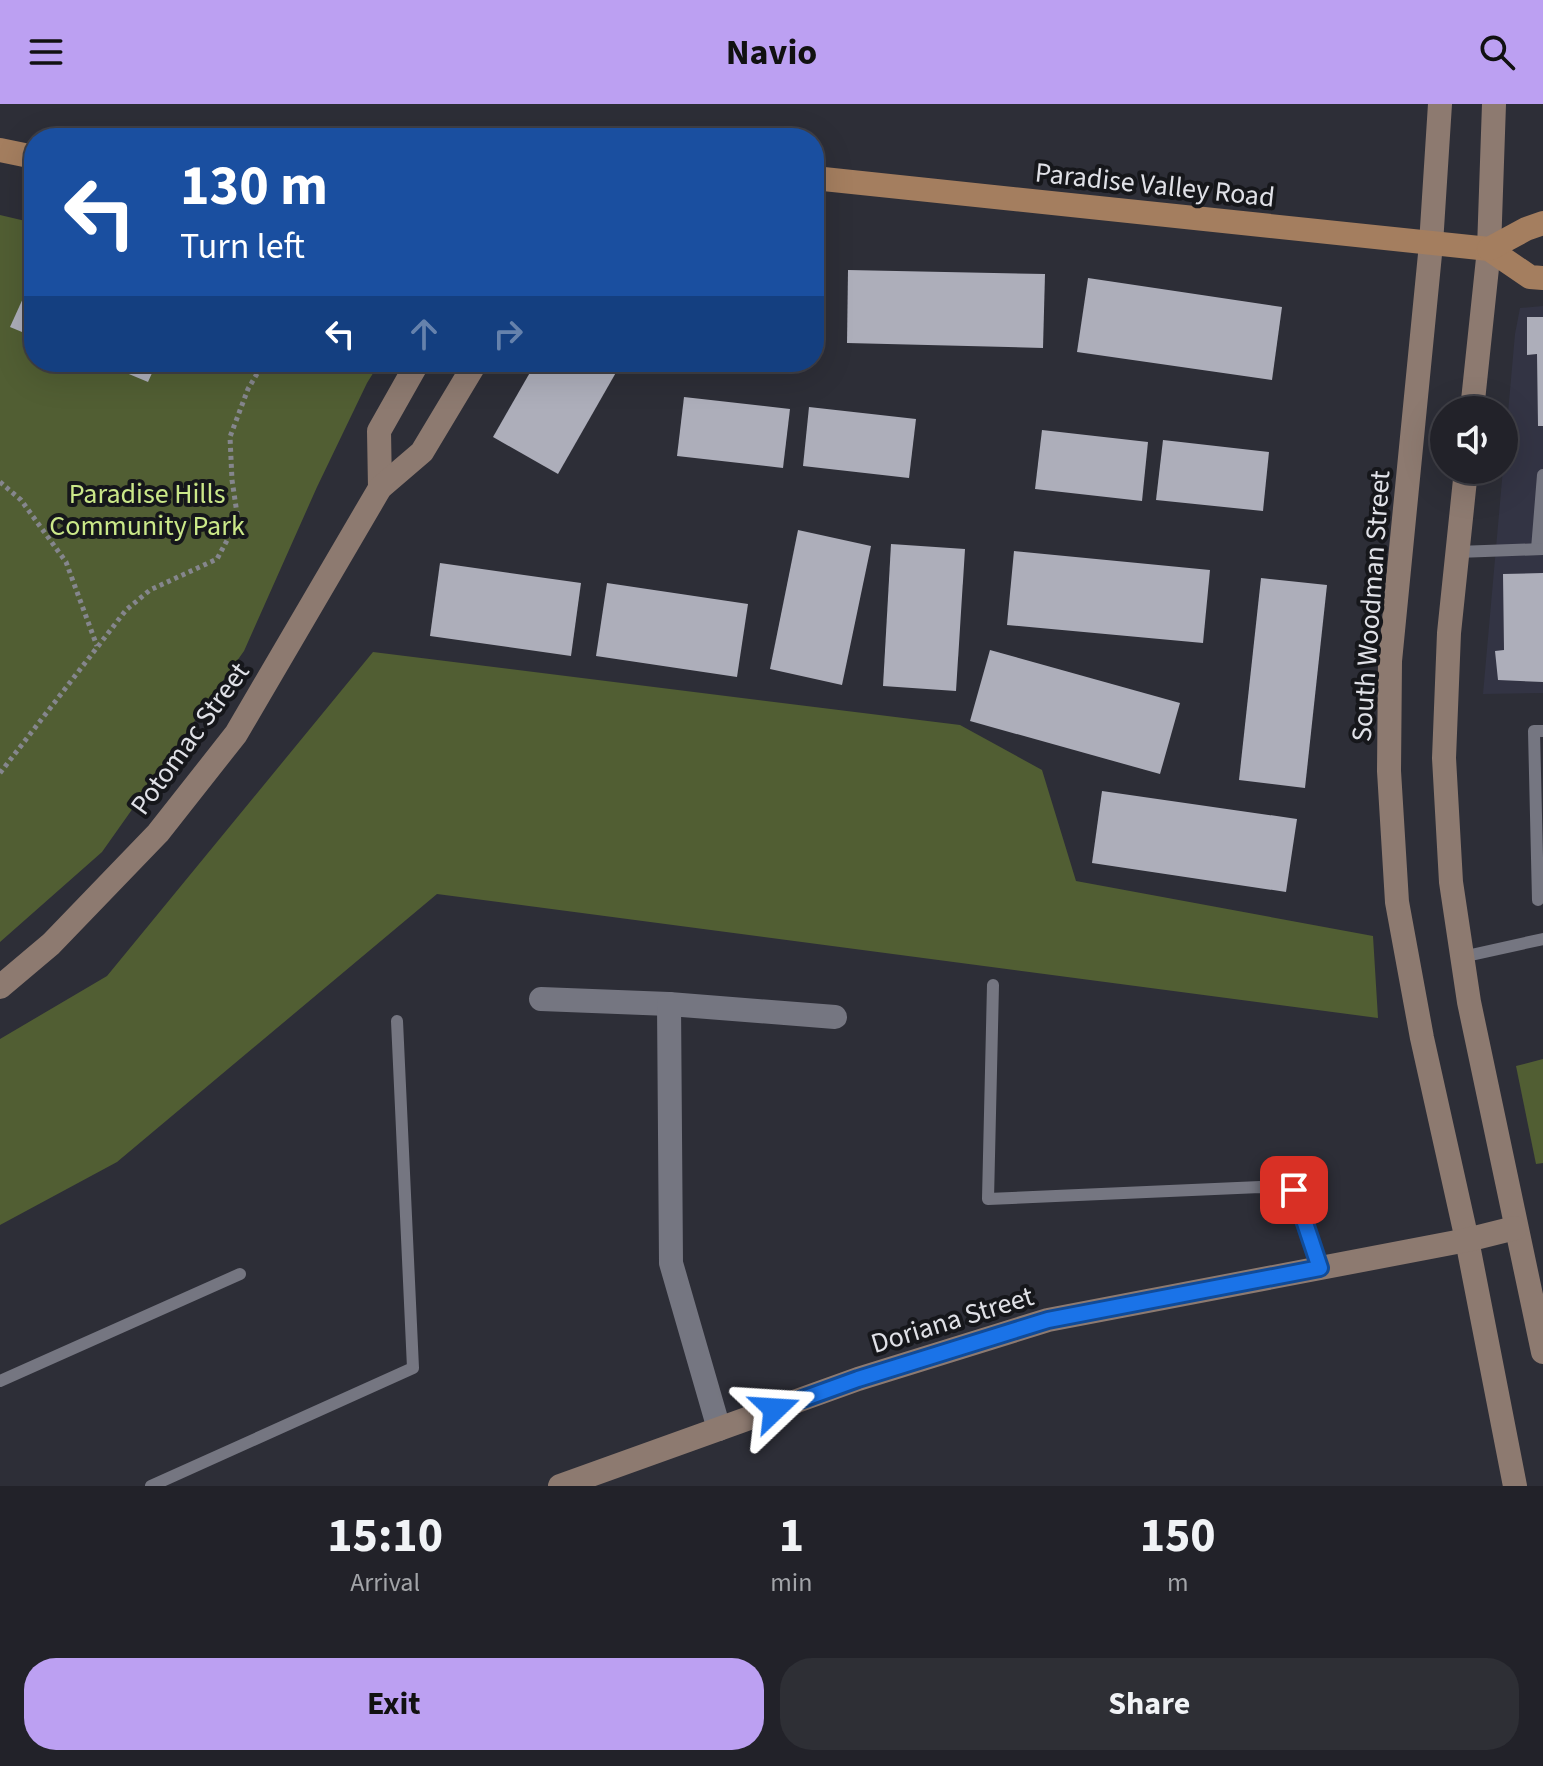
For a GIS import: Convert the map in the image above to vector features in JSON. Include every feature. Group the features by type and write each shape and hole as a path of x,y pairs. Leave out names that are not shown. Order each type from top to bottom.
{"main road":[{"name":"South Woodman Street","path":"1440,104 1431,244 1390,661 1389,771 1397,902 1422,1038 1467,1240 1515,1486"},
{"path":"1473,396 1489,249 1494,104"},
{"path":"0,150 24,155"},
{"name":"Paradise Valley Road","path":"824,179 1489,249 1530,277 1543,278"},
{"path":"1489,249 1543,223"},
{"path":"380,488 379,431 412,372"},
{"name":"Potomac Street","path":"0,987 51,944 158,833 236,734 276,671 380,488 422,452 470,372"},
{"path":"1464,484 1449,633 1444,758 1451,882 1462,957 1515,1228 1543,1352"},
{"name":"Doriana Street","path":"560,1486 858,1379 1048,1320 1467,1240 1515,1228"}],"street":[{"path":"541,999 669,1004 835,1017"},
{"path":"669,1004 671,1263 719,1429"}],"lane":[{"path":"1457,552 1540,549 1543,475"},
{"path":"1538,900 1534,731 1543,731"},
{"path":"1462,957 1543,939"},
{"path":"993,985 988,1199 1260,1187 1294,1190 1320,1268"},
{"path":"151,1486 413,1368 397,1021"},
{"path":"0,1381 240,1274"}],"path":[{"path":"0,773 126,610 150,590 217,559 238,520 230,437 248,389 258,372"},
{"path":"0,482 21,500 66,562 98,647"}],"shaded area":[{"path":"1543,306 1543,693 1483,694 1502,484 1518,484 1518,396 1509,396 1520,308"}],"green space":[{"name":"Paradise Hills Community Park","path":"0,215 24,221 24,372 374,372 317,487 244,651 102,852 0,942"},
{"path":"373,652 960,725 1042,770 1076,881 1373,936 1378,1018 437,894 117,1162 0,1225 0,1039 107,976"},
{"path":"1543,1059 1543,1163 1536,1164 1516,1066"}],"building":[{"path":"848,270 1045,274 1043,348 847,343"},
{"path":"1088,278 1282,307 1272,380 1077,352"},
{"path":"24,296 24,333 10,327"},
{"path":"1527,317 1543,317 1543,426 1538,426 1537,354 1527,355"},
{"path":"124,372 152,372 148,382"},
{"path":"530,372 616,372 558,474 493,437"},
{"path":"684,397 790,409 783,468 677,456"},
{"path":"809,407 916,419 909,478 803,466"},
{"path":"1042,430 1148,442 1142,501 1035,489"},
{"path":"1163,440 1269,452 1263,511 1156,500"},
{"path":"798,530 871,546 842,685 770,669"},
{"path":"891,544 965,549 956,691 883,686"},
{"path":"1014,551 1210,570 1203,643 1007,625"},
{"path":"440,563 581,583 571,656 430,636"},
{"path":"1543,573 1543,682 1498,680 1495,651 1504,650 1503,574"},
{"path":"1261,578 1327,585 1305,788 1239,780"},
{"path":"607,583 748,604 737,677 596,656"},
{"path":"990,650 1180,703 1160,774 970,721"},
{"path":"1102,791 1297,819 1286,892 1092,863"}],"route":[{"path":"775,1409 858,1379 1048,1320 1320,1268 1294,1190"}]}
